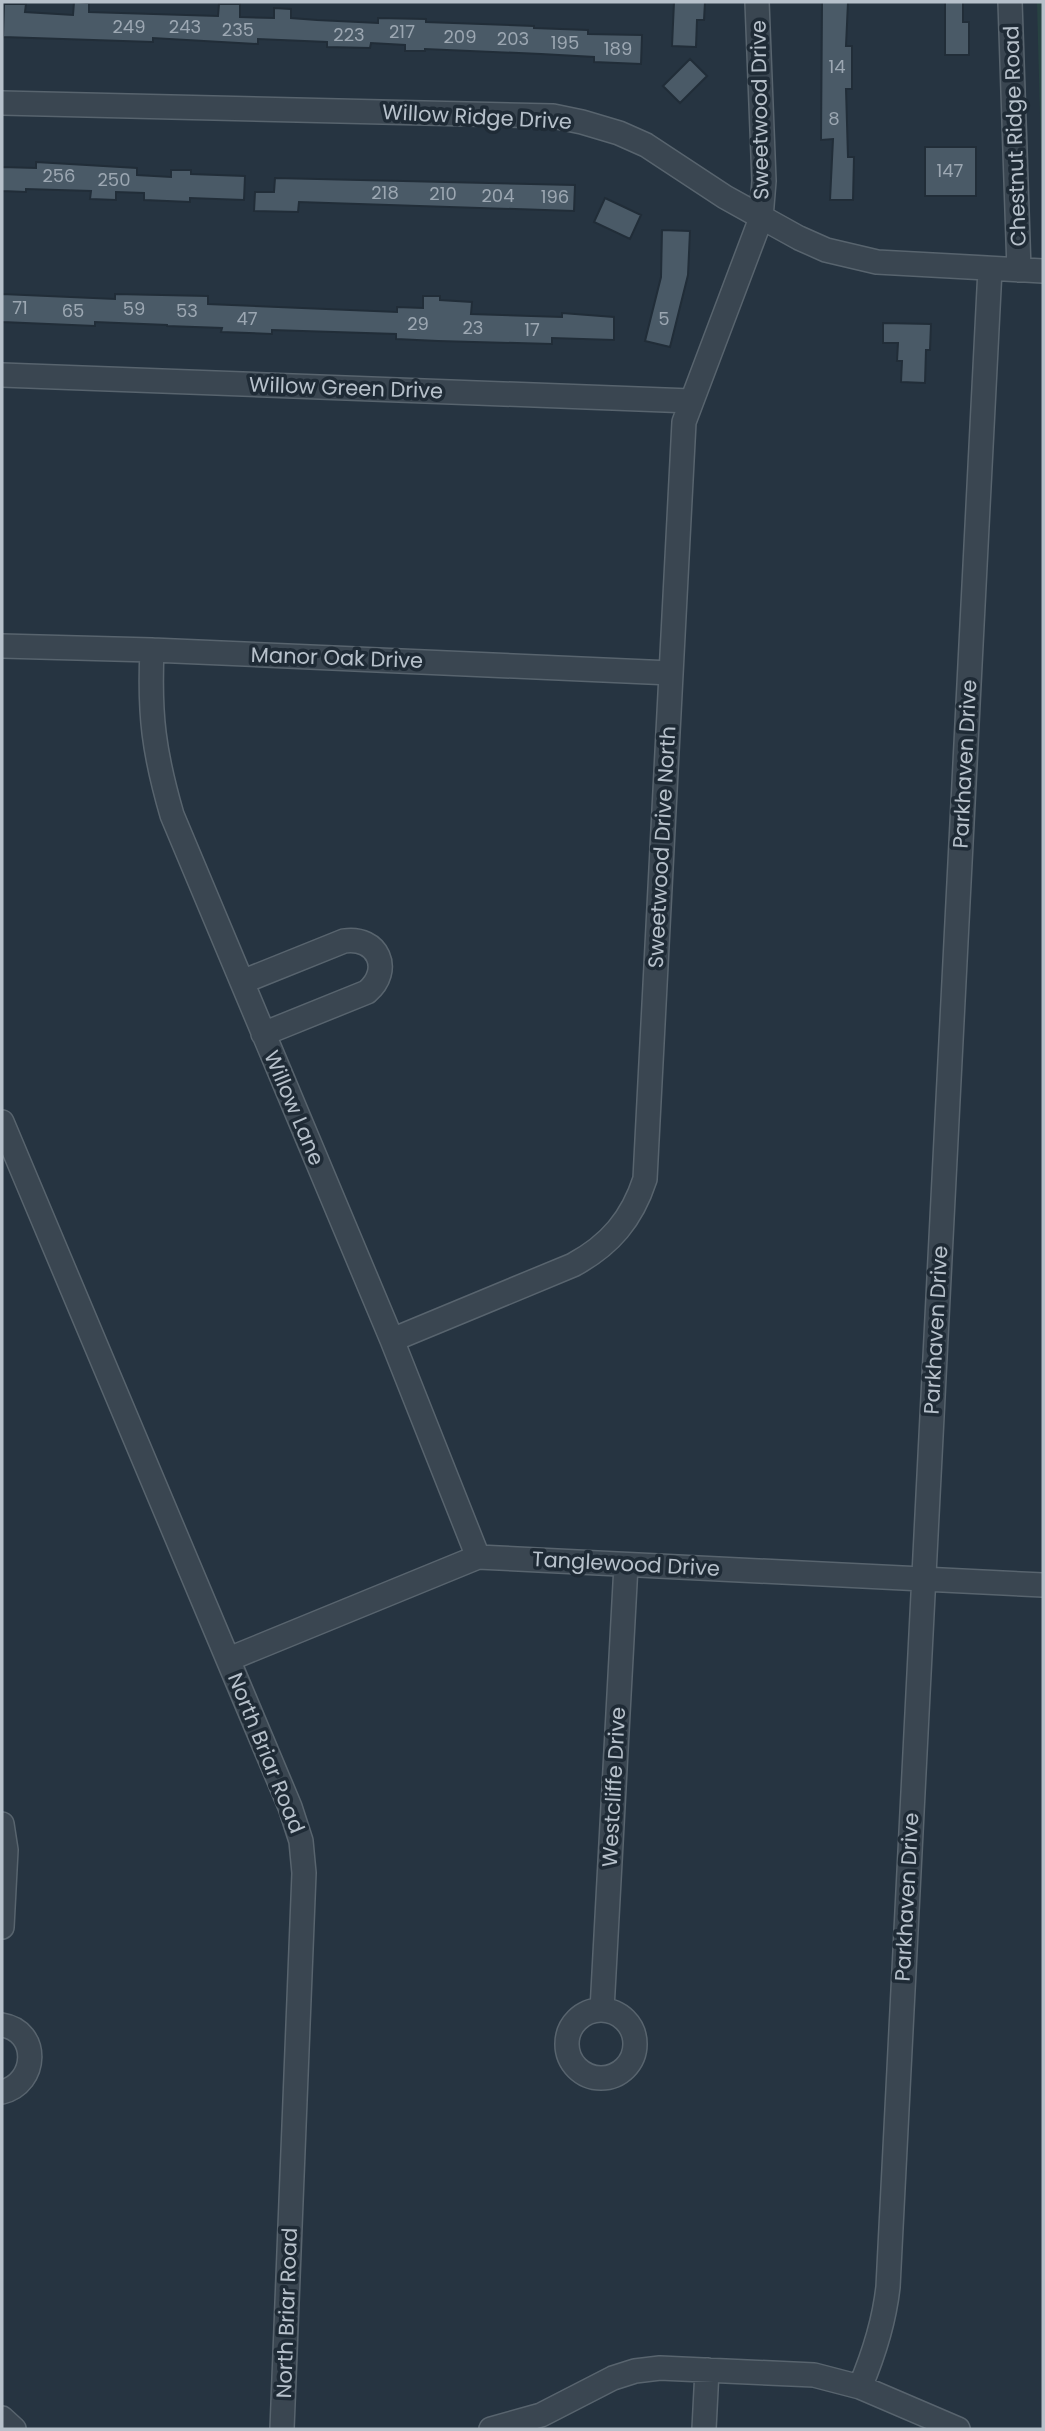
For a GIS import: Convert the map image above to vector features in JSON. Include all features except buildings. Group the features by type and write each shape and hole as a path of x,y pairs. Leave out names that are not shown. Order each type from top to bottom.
{"street":[{"name":"Sweetwood Drive","path":"757,2 764,181 761,218"},
{"name":"Chestnut Ridge Road","path":"1010,2 1019,270"},
{"name":"Willow Ridge Drive","path":"2,103 553,116 619,133 646,145 761,218 826,250 877,262 1043,271"},
{"name":"Sweetwood Drive North","path":"392,1340 573,1265 593,1254 613,1237 628,1219 645,1179 684,422 761,218"},
{"name":"Parkhaven Drive","path":"860,2387 878,2342 888,2287 990,269"},
{"name":"Willow Green Drive","path":"2,374 691,401"},
{"name":"Manor Oak Drive","path":"2,646 671,673"},
{"name":"Willow Lane","path":"152,650 150,698 153,734 159,769 172,815 392,1340 478,1557"},
{"path":"242,982 344,941 362,941 376,952 380,961 378,979 367,992 263,1034"},
{"name":"North Briar Road","path":"2,1122 290,1807 304,1858 282,2429"},
{"name":"Tanglewood Drive","path":"229,1660 478,1557 1043,1585"},
{"name":"Westcliffe Drive","path":"602,2010 625,1565"},
{"path":"2,1824 6,1850 2,1927"},
{"path":"2,2025 18,2032 25,2040 30,2051 30,2063 27,2074 20,2083 2,2092"},
{"path":"491,2429 541,2415 602,2383 635,2371 660,2368 814,2375 860,2387 958,2429"},
{"path":"704,2429 707,2370"},
{"path":"2,2418 14,2429"}],"green space":[{"path":"1037,2 1043,2 1043,193 1042,190"}]}
